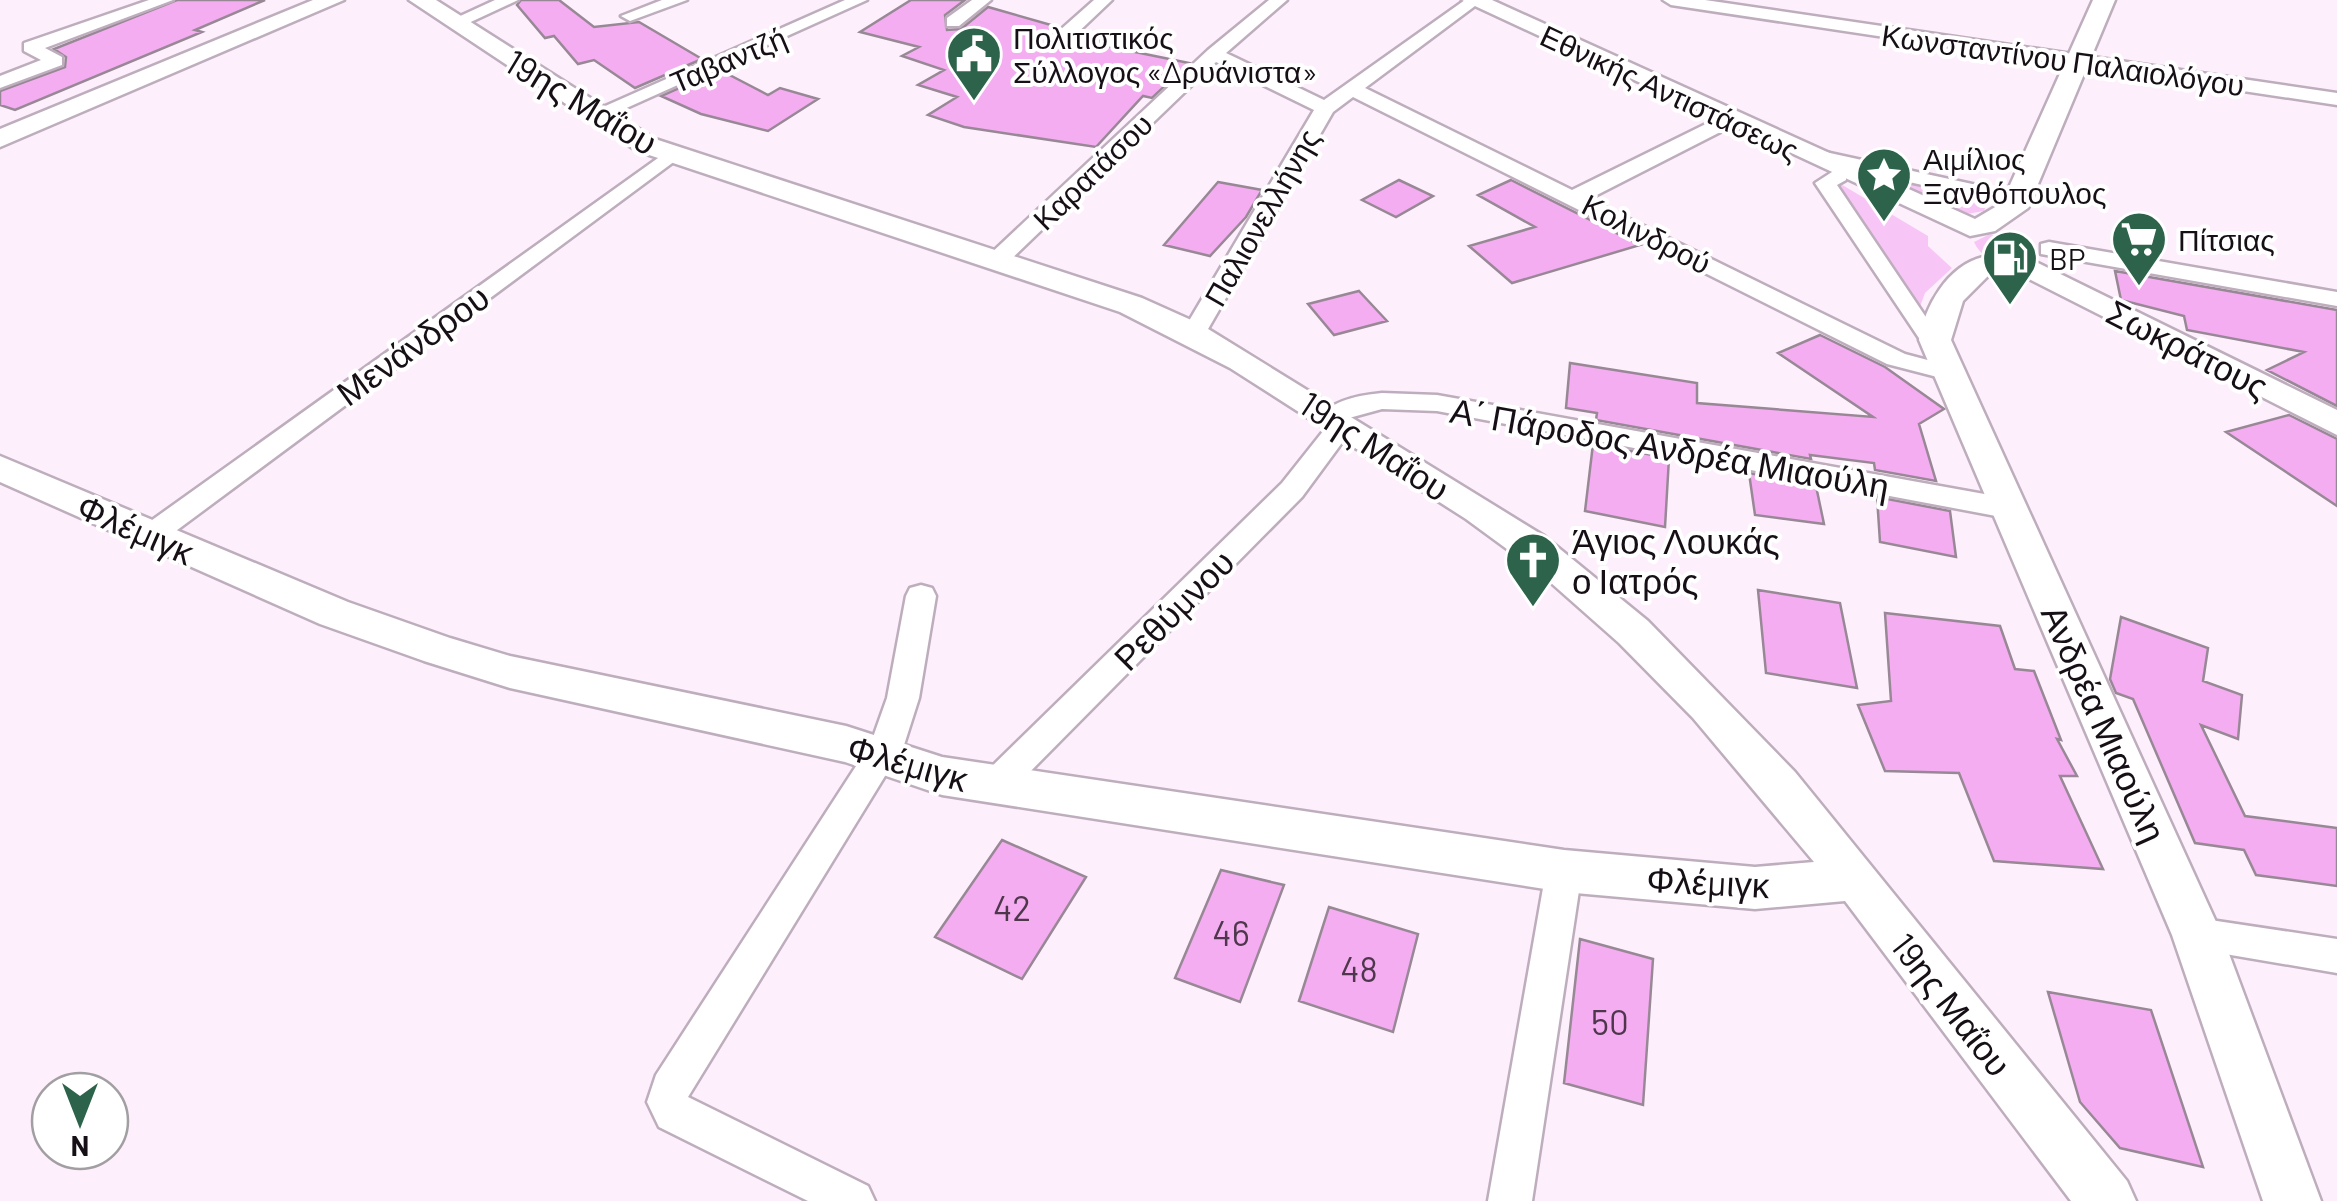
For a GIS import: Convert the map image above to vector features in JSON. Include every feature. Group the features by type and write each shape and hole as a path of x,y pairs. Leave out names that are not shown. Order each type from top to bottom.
{"street":[{"path":"0,82 56,61 30,46 165,0"},
{"path":"0,139 144,74 333,0"},
{"name":"19ης Μαΐου","path":"420,0 624,134 672,154 1131,305 1195,331 1516,534 1579,584 1731,733 1856,880 2107,1201"},
{"path":"454,23 510,0"},
{"path":"630,16 678,0"},
{"path":"953,22 983,0"},
{"path":"1065,35 1104,0"},
{"name":"Καρατάσου","path":"995,262 1214,54 1279,0"},
{"name":"Παλιονελλήνης","path":"1195,331 1325,108 1349,88 1414,48 1474,0"},
{"name":"Εθνικής Αντιστάσεως","path":"1474,0 1806,155"},
{"name":"Κωνσταντίνου Παλαιολόγου","path":"1670,0 2337,100"},
{"path":"2039,252 2016,204 2104,0"},
{"name":"Ταβαντζή","path":"595,115 850,1"},
{"path":"1214,54 1325,108"},
{"name":"Κολινδρού","path":"1349,88 1896,359 1920,368 1943,364"},
{"path":"1575,197 1628,175 1668,149 1729,120"},
{"name":"Μενάνδρου","path":"150,535 672,154"},
{"path":"1806,155 2016,204"},
{"path":"1806,155 1839,176 1974,239 2337,299"},
{"path":"1806,155 1974,239 2012,273 2039,252"},
{"path":"1839,176 1825,184 1943,364"},
{"name":"Ανδρέα Μιαούλη","path":"2016,204 1974,239 1937,316 1934,340 2197,935 2292,1201"},
{"name":"Σωκράτους","path":"2039,252 2337,424"},
{"name":"Α΄ Πάροδος Ανδρέα Μιαούλη","path":"1336,422 1346,407 1373,400 1437,403 2012,510"},
{"name":"Ρεθύμνου","path":"995,785 1292,490 1336,422"},
{"name":"Φλέμιγκ","path":"0,468 334,613 510,672 794,732 942,776 1564,871 1755,888 1856,880"},
{"path":"853,1201 674,1112 667,1102 680,1073 859,791 885,758 896,730 920,596"},
{"path":"1510,1201 1564,871"},
{"path":"2197,935 2337,956"}],"shaded area":[{"path":"1835,163 1989,198 1984,211 1967,214"},
{"path":"1839,183 1928,236 1928,246 1952,268 1925,293 1918,312 1831,186"},
{"path":"1990,234 2028,244 2036,259 2019,264 1992,260 1974,242"}],"building":[{"path":"177,0 265,0 195,30 202,32 15,110 0,105 0,91 65,67 66,57 54,49"},
{"path":"521,0 559,0 594,27 639,22 702,59 635,88 594,60 578,64 554,36 545,38 517,5"},
{"path":"911,0 965,0 945,15 947,30 961,29 988,7 1058,27 1059,43 1071,43 1082,34 1106,41 1101,45 1189,63 1152,98 1143,96 1096,147 964,127 928,115 957,97 918,85 944,70 902,56 919,47 860,32"},
{"path":"720,70 768,95 780,88 818,99 768,131 701,114 661,96"},
{"path":"1399,180 1433,196 1396,217 1362,200"},
{"path":"1511,180 1640,245 1512,283 1469,246 1535,227 1478,195"},
{"path":"1218,182 1262,190 1246,217 1210,256 1164,245"},
{"path":"2115,271 2337,310 2337,406 2267,370 2304,352 2187,330 2184,316 2121,300"},
{"path":"1359,291 1387,321 1334,335 1308,304"},
{"path":"1820,335 1885,367 1944,409 1919,424 1936,481 1875,470 1874,463 1810,455 1811,459 1596,420 1597,413 1566,408 1570,363 1697,383 1697,403 1873,417 1778,353"},
{"path":"2289,415 2337,439 2337,506 2226,432"},
{"path":"1593,444 1669,458 1665,527 1585,511"},
{"path":"1749,473 1816,486 1824,524 1755,515"},
{"path":"1877,497 1950,511 1956,557 1880,542"},
{"path":"1758,590 1840,603 1857,688 1766,673"},
{"path":"1885,613 2000,626 2015,669 2034,671 2061,740 2057,739 2077,776 2060,776 2103,869 1994,861 1959,773 1885,771 1858,705 1891,701"},
{"path":"2121,617 2208,648 2203,681 2242,695 2238,739 2201,725 2245,816 2337,828 2337,886 2256,875 2244,850 2195,843 2133,699 2116,693 2110,679"},
{"path":"1002,840 1086,877 1022,979 935,937"},
{"path":"1221,870 1284,885 1240,1002 1175,978"},
{"path":"1329,907 1418,934 1393,1032 1299,1001"},
{"path":"1580,939 1653,959 1643,1105 1564,1083"},
{"path":"2048,992 2151,1010 2203,1167 2120,1148 2080,1102"}],"place":[{"name":"Πολιτιστικός Σύλλογος «Δρυάνιστα»","path":"974,103"},
{"name":"Αιμίλιος Ξανθόπουλος","path":"1884,224"},
{"name":"Πίτσιας","path":"2139,288"},
{"name":"BP","path":"2010,307"},
{"name":"Άγιος Λουκάς ο Ιατρός","path":"1533,609"}]}
